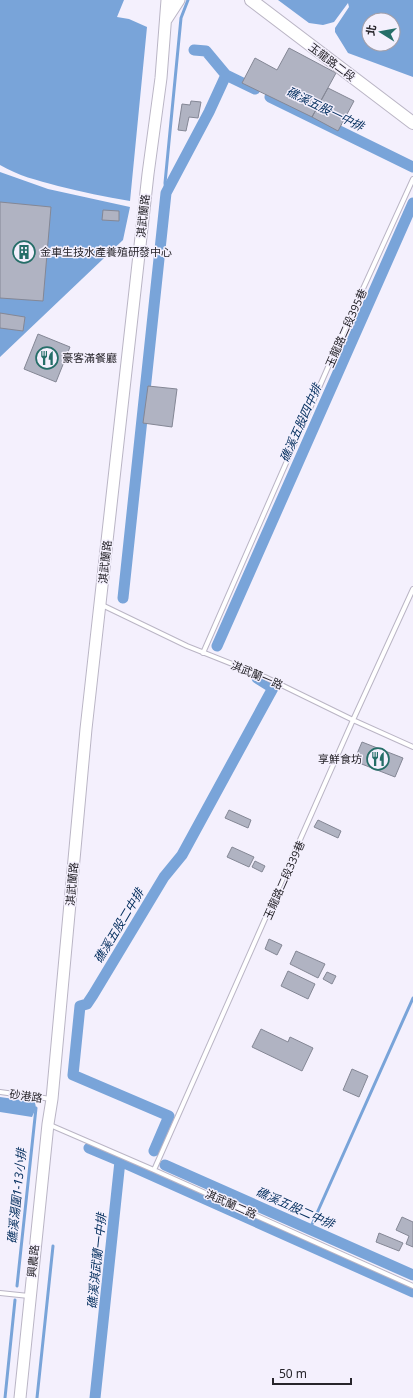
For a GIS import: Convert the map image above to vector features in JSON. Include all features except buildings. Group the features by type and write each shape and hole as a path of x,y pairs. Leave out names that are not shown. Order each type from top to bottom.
{"main road":[{"name":"玉龍路二段","path":"251,0 413,123"}],"street":[{"name":"淇武蘭路","path":"48,1124 52,1099 86,729 148,174 161,78 167,0"},
{"path":"165,20 179,0"},
{"name":"興農路","path":"20,1398 48,1124"}],"lane":[{"name":"玉龍路二段395巷","path":"203,652 346,326 413,179"},
{"name":"玉龍路二段339巷","path":"154,1170 353,720 413,589"},
{"name":"淇武蘭一路","path":"100,604 124,617 203,652 265,677 353,720 413,747"},
{"name":"砂港路","path":"0,1092 52,1099"},
{"name":"淇武蘭二路","path":"48,1124 413,1286"},
{"path":"0,1293 30,1296"}],"water":[{"path":"0,0 124,0 117,17 129,19 147,27 130,201 42,182 21,175 0,165"},
{"path":"278,0 413,0 413,77 348,53 335,32 335,28 349,7 348,3 334,22 323,25 309,23"},
{"path":"0,172 48,189 130,207 123,240 0,357"},
{"path":"0,1097 35,1102 36,1108 32,1117 0,1112"}],"waterway":[{"path":"166,193 165,183 181,18 188,0"},
{"path":"194,50 206,51 226,75 255,89"},
{"path":"123,598 166,193 209,112 226,75"},
{"name":"礁溪五股一中排","path":"270,97 413,167"},
{"name":"礁溪五股四中排","path":"217,646 413,203"},
{"name":"礁溪五股一中排","path":"409,211 413,214"},
{"name":"礁溪五股二中排","path":"154,1151 169,1116 73,1075 80,1006 87,1004 164,877 182,855 273,688 257,678"},
{"path":"309,1231 413,998"},
{"name":"礁溪湯圍1-13小排","path":"17,1286 36,1108"},
{"name":"礁溪淇武蘭一中排","path":"89,1148 120,1161 95,1398"},
{"path":"120,1161 413,1292"},
{"name":"礁溪五股二中排","path":"165,1165 413,1275"},
{"path":"37,1398 53,1246"},
{"name":"礁溪湯圍1-13小排","path":"5,1398 15,1300"}],"place":[{"name":"金車生技水產養殖研發中心","path":"24,252"},
{"name":"豪客滿餐廳","path":"47,358"},
{"name":"享鮮食坊","path":"378,759"}]}
